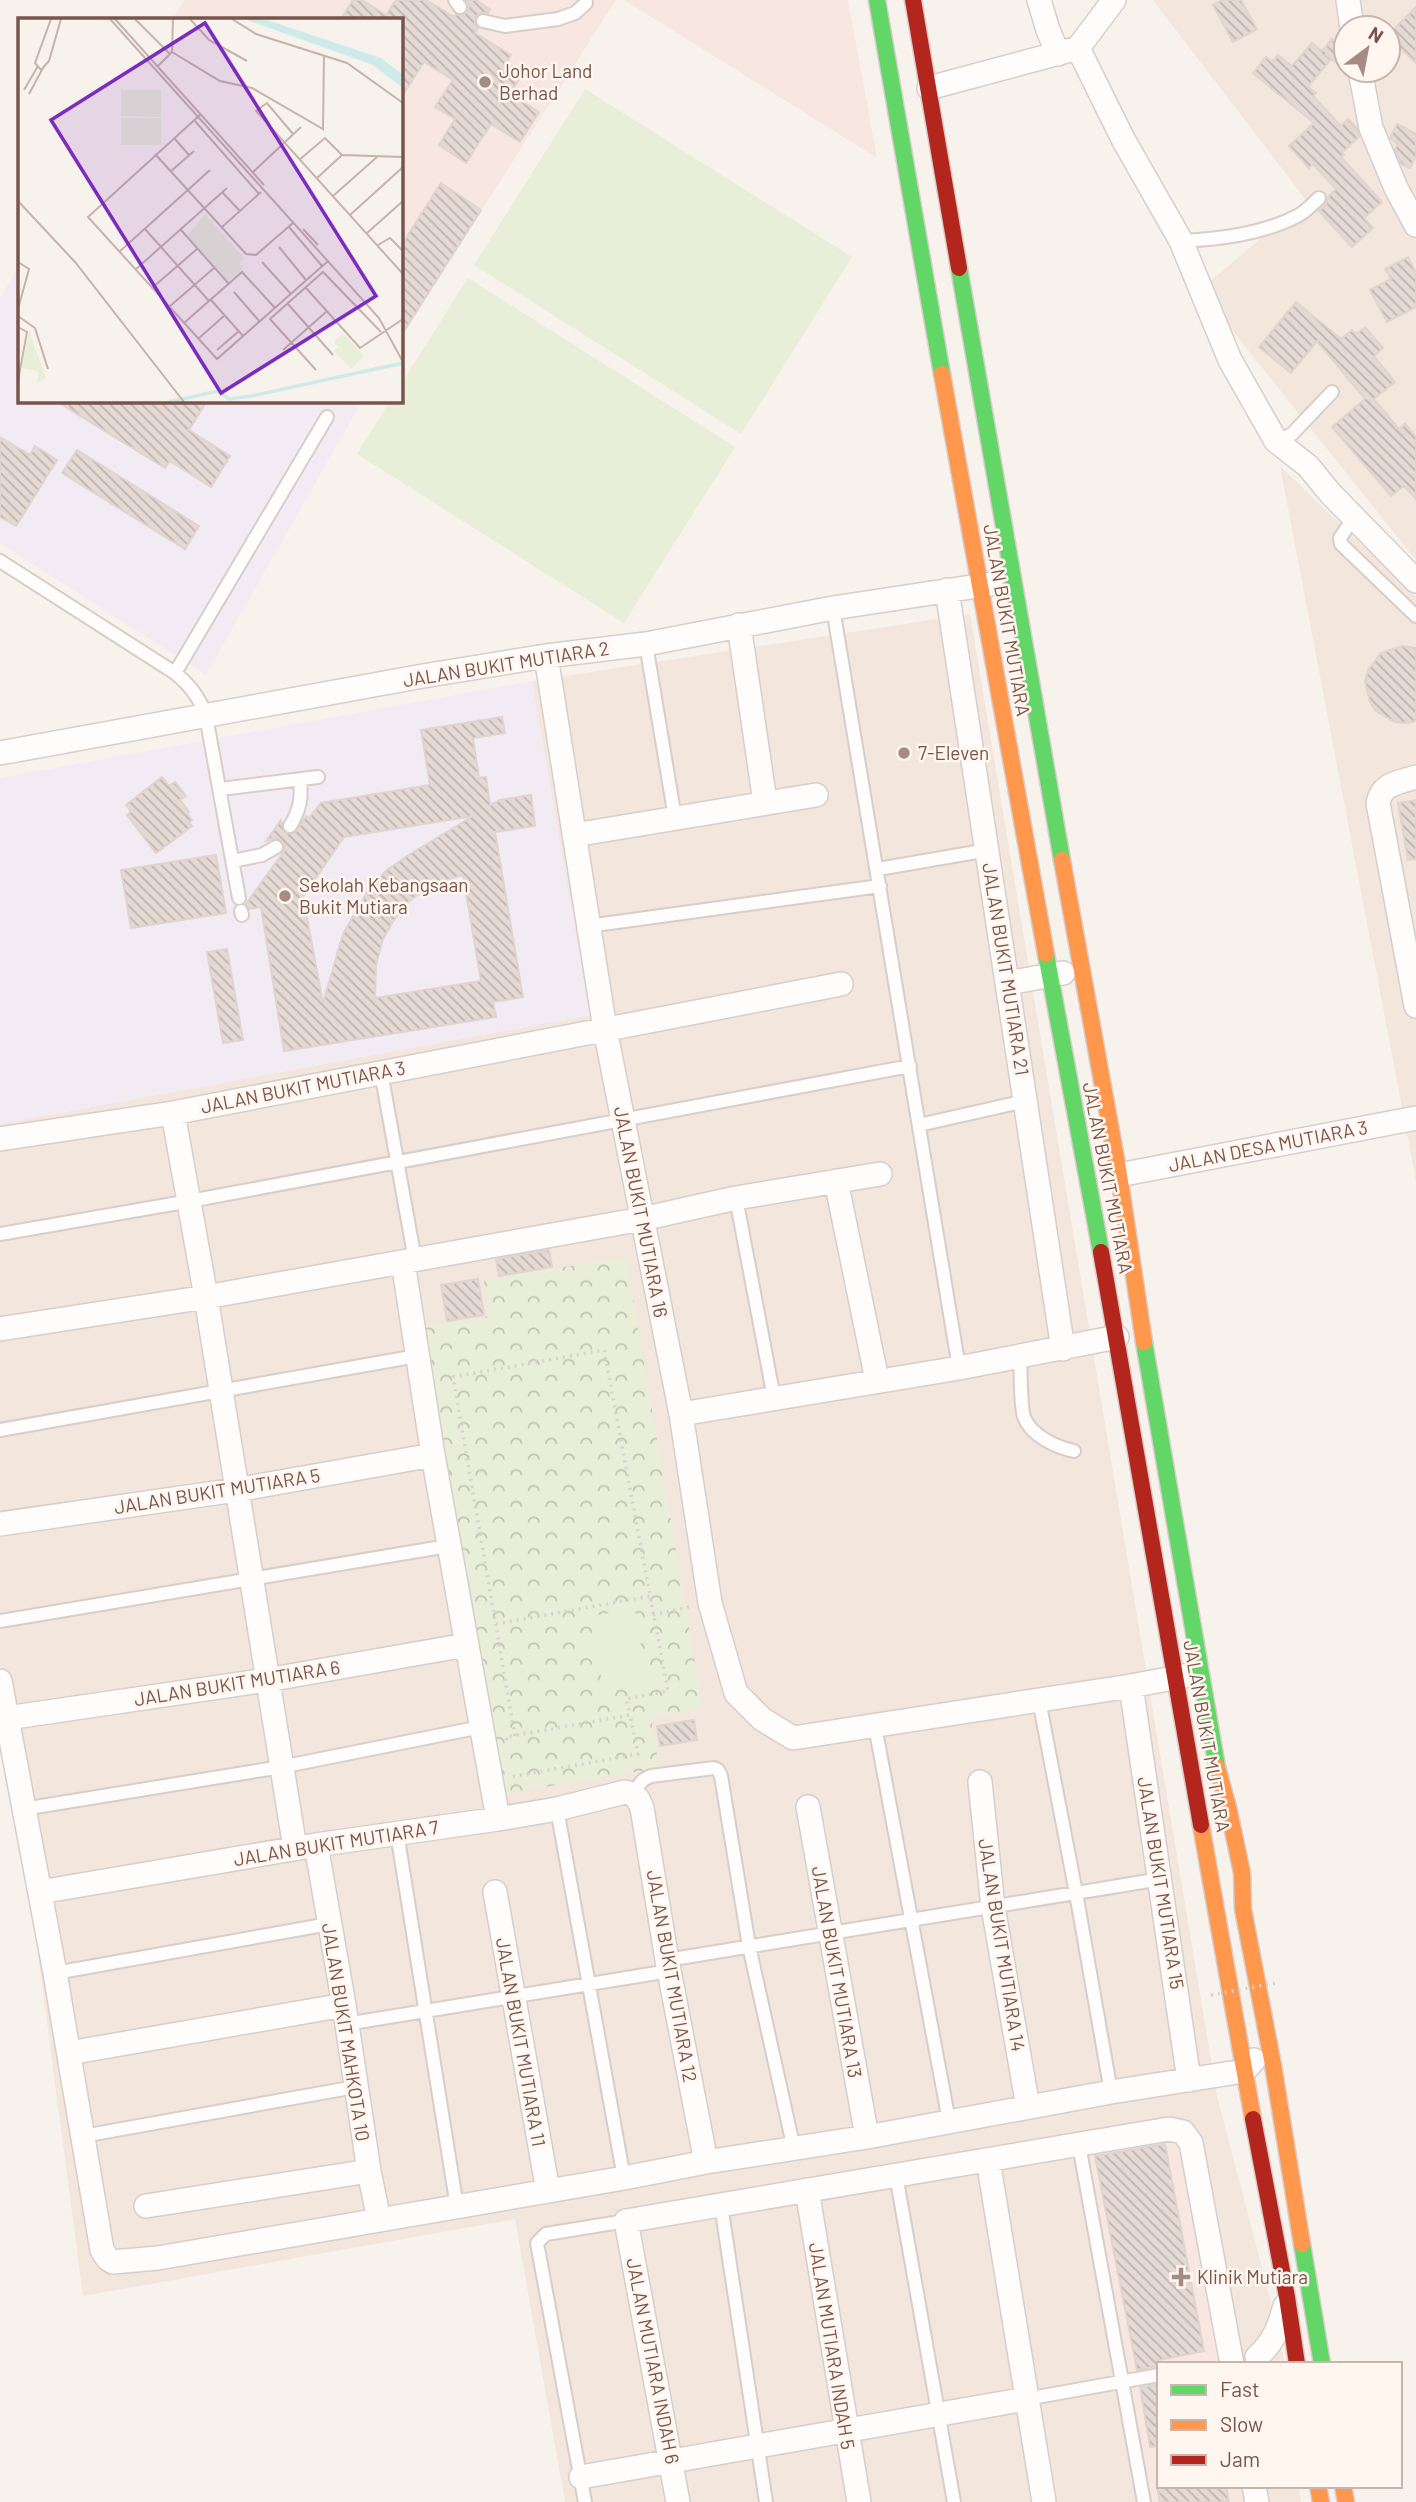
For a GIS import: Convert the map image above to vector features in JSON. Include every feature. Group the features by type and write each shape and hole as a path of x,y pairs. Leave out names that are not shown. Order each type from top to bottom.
{"street":[{"name":"JALAN BUKIT MUTIARA","path":"877,0 1297,2362"},
{"name":"JALAN BUKIT MUTIARA","path":"913,0 1012,580 1119,1175 1142,1332 1219,1781 1228,1807 1242,1873 1242,1909 1263,2011 1322,2362"},
{"path":"1040,0 1048,30 1068,51 1181,242 1230,360 1276,442 1308,466 1416,580"},
{"path":"889,69 901,83 911,88 929,88 1068,51 1114,0"},
{"path":"1363,84 1371,128 1396,188 1416,225"},
{"path":"899,131 906,108 929,88"},
{"name":"JALAN BUKIT MUTIARA 2","path":"0,753 546,656 646,644 833,608 1012,580"},
{"name":"JALAN BUKIT MUTIARA 21","path":"947,590 1063,1349"},
{"path":"739,625 765,802"},
{"name":"JALAN BUKIT MUTIARA 16","path":"546,656 588,926 623,1121 681,1414 710,1603 736,1693 762,1719 793,1738 875,1726"},
{"path":"1416,777 1387,786 1380,793 1378,803 1416,1006"},
{"path":"574,835 816,795"},
{"path":"1008,983 1082,969"},
{"name":"JALAN BUKIT MUTIARA 3","path":"0,1139 173,1113 841,984"},
{"name":"JALAN BUKIT MAHKOTA 10","path":"173,1113 206,1297 281,1767 329,1924 379,2220"},
{"name":"JALAN DESA MUTIARA 3","path":"1119,1175 1416,1118"},
{"path":"1081,1154 1105,1173 1119,1175"},
{"path":"0,1329 206,1297 642,1219 736,1198 880,1174"},
{"path":"1094,1220 1098,1202 1106,1187 1119,1175"},
{"path":"836,1181 877,1380"},
{"path":"409,1261 417,1356 448,1546 498,1819"},
{"path":"681,1414 959,1368 1116,1337"},
{"name":"JALAN BUKIT MUTIARA 5","path":"0,1524 236,1490 433,1455"},
{"name":"JALAN BUKIT MUTIARA 6","path":"7,1718 267,1680 466,1645"},
{"path":"875,1726 1130,1686 1200,1672"},
{"path":"0,1681 55,1973 102,2250 113,2262 158,2258 706,2162 867,2137 1111,2091 1244,2071 1262,2082 1271,2095 1282,2122"},
{"name":"JALAN BUKIT MUTIARA 15","path":"1130,1686 1189,2080"},
{"name":"JALAN BUKIT MUTIARA 14","path":"980,1783 993,1907 1028,2107"},
{"name":"JALAN BUKIT MUTIARA 7","path":"40,1892 305,1846 557,1809 625,1792 632,1794"},
{"name":"JALAN BUKIT MUTIARA 12","path":"632,1794 642,1808 668,1965 706,2162"},
{"name":"JALAN BUKIT MUTIARA 13","path":"808,1807 867,2137"},
{"name":"JALAN BUKIT MUTIARA 11","path":"495,1892 548,2191"},
{"path":"1244,2071 1261,2046 1263,2011"},
{"path":"68,2053 345,2015"},
{"path":"626,2221 1169,2129 1183,2132 1191,2143 1226,2362"},
{"path":"988,2160 1044,2502"},
{"path":"146,2206 369,2171"},
{"name":"JALAN MUTIARA INDAH 5","path":"807,2190 859,2502"},
{"name":"JALAN MUTIARA INDAH 6","path":"626,2221 678,2502"},
{"path":"1239,2362 1266,2360 1287,2297"},
{"path":"581,2477 1026,2399"}],"lane":[{"path":"483,21 505,26 558,19 575,13 586,3"},
{"path":"1181,242 1219,239 1279,224 1301,214 1319,198"},
{"path":"1276,442 1292,434 1332,392"},
{"path":"175,673 327,417"},
{"path":"1354,517 1340,538 1341,544 1416,616"},
{"path":"0,561 175,673 186,681 202,702 221,789 241,908"},
{"path":"833,608 959,1368"},
{"path":"646,644 675,818"},
{"path":"221,789 318,777"},
{"path":"290,826 298,813 302,797 300,779"},
{"path":"233,860 262,855 276,847"},
{"path":"877,869 988,850"},
{"path":"588,926 880,886"},
{"path":"0,1234 910,1066"},
{"path":"381,1072 397,1162 409,1261"},
{"path":"919,1125 1026,1101"},
{"path":"736,1198 774,1398"},
{"path":"0,1430 417,1356"},
{"path":"1020,1356 1024,1418 1035,1433 1058,1447 1074,1451"},
{"path":"0,1621 448,1546"},
{"path":"1039,1700 1111,2091"},
{"path":"875,1726 948,2121"},
{"path":"23,1809 281,1767 481,1727"},
{"path":"632,1794 643,1780 650,1776 713,1768 718,1770 721,1776 749,1946 794,2149"},
{"path":"557,1809 624,2178"},
{"path":"397,1833 457,2207"},
{"path":"345,2015 425,2011 513,1997 589,1984 749,1946 1161,1879"},
{"path":"55,1973 329,1924"},
{"path":"83,2136 355,2087"},
{"path":"1079,2145 1144,2502"},
{"path":"897,2175 954,2502"},
{"path":"721,2205 766,2502"},
{"path":"585,2502 537,2243 546,2234 626,2221"},
{"path":"1026,2399 1157,2375"}],"path":[{"path":"514,1777 638,1754 626,1699 668,1691 604,1350 453,1377 515,1736"},
{"path":"496,1624 650,1596"},
{"path":"653,1615 710,1603"},
{"path":"509,1750 506,1737 631,1715"},
{"path":"1211,1995 1276,1983"}],"shaded area":[{"path":"185,0 616,0 402,334 402,18 173,18"},
{"path":"624,0 848,0 877,158 802,111"},
{"path":"1153,0 1416,0 1416,560 1200,290 1306,200"},
{"path":"18,268 18,402 361,402 206,675 0,543 0,298"},
{"path":"1280,466 1416,597 1416,1181"},
{"path":"970,614 1217,2096 1285,2362 1157,2362 1157,2488 1299,2488 1301,2502 565,2502 515,2219 83,2296 0,1665 0,1124 589,1015 532,681"},
{"name":"Sekolah Kebangsaan Bukit Mutiara","path":"532,681 590,1015 0,1124 0,778"},
{"path":"1192,2132 1239,2362 1157,2362 1157,2488 1261,2488 1264,2502 1148,2502 1084,2151"}],"green space":[{"path":"585,89 852,257 741,434 474,265"},
{"path":"468,278 735,447 624,623 357,454 389,402 402,402 402,382"},
{"path":"626,1257 703,1709 651,1717 659,1768 502,1794 423,1327 490,1316 484,1280"},
{"path":"635,1609 647,1682 603,1689 591,1616"}],"building":[{"name":"Johor Land Berhad","path":"353,0 362,0 386,15 396,0 426,0 454,17 456,14 462,16 468,11 466,0 476,0 490,9 488,13 476,16 475,23 478,28 475,33 511,55 506,63 523,73 510,94 539,112 520,142 491,124 466,163 439,145 455,119 435,107 453,80 424,62 402,96 402,18 342,18"},
{"path":"1222,0 1241,0 1257,29 1233,42 1213,5"},
{"path":"1416,7 1416,63 1402,50 1402,21"},
{"path":"1332,39 1332,59 1325,54 1331,59 1308,87 1316,93 1313,96 1341,126 1348,119 1357,128 1359,137 1341,157 1382,202 1364,218 1373,228 1352,247 1319,211 1336,189 1313,164 1309,168 1289,146 1314,123 1253,73 1266,57 1272,62 1278,55 1292,66 1312,43 1322,51"},
{"path":"1397,124 1416,134 1416,156 1410,168 1401,164 1395,149 1398,144 1390,138"},
{"path":"441,183 481,210 402,334 402,244"},
{"path":"1408,257 1416,273 1416,307 1387,322 1370,290 1391,279 1385,269"},
{"path":"1296,302 1341,339 1352,330 1356,334 1365,327 1383,348 1374,356 1395,382 1374,399 1399,429 1405,424 1416,437 1416,499 1404,486 1391,496 1332,427 1365,399 1317,341 1291,373 1259,347"},
{"path":"58,402 206,402 189,430 230,456 211,487 170,461 165,468"},
{"path":"0,437 30,455 35,446 57,460 16,526 0,517"},
{"path":"77,450 199,526 185,549 62,473"},
{"path":"1402,646 1416,648 1416,721 1406,723 1395,722 1376,711 1370,702 1365,681 1368,670 1381,653"},
{"path":"502,717 505,733 473,738 479,778 486,777 490,805 500,800 531,795 535,826 495,832 523,997 493,1002 496,1017 284,1051 261,907 250,909 246,904 284,851 285,846 281,840 275,838 266,841 281,820 285,833 295,833 306,816 309,818 321,803 430,785 421,730","holes":["473,816 387,870 369,889 343,934 323,1003 303,897 344,837","463,875 481,981 375,998 376,965 383,939 394,920 409,901 436,883"]},
{"path":"162,777 169,786 175,782 186,796 180,800 189,812 187,814 192,820 189,822 192,826 156,853 127,815 131,812 126,805"},
{"path":"1416,800 1416,859 1408,860 1398,803"},
{"path":"216,855 226,913 131,928 121,870"},
{"path":"227,949 243,1040 223,1043 207,952"},
{"path":"549,1250 552,1267 499,1276 496,1259"},
{"path":"478,1279 484,1315 447,1321 441,1285"},
{"path":"694,1720 697,1740 660,1746 657,1726"},
{"path":"1165,2144 1204,2351 1159,2360 1157,2366 1137,2370 1095,2156"},
{"path":"1157,2384 1157,2446 1150,2447 1140,2387"},
{"path":"1157,2488 1226,2488 1229,2502 1160,2502"}],"traffic: fast":[{"path":"877,0 942,374"},
{"path":"959,268 1062,860"},
{"path":"1046,954 1101,1252"},
{"path":"1144,1342 1217,1767"},
{"path":"1302,2244 1322,2362"}],"traffic: slow":[{"path":"942,374 1046,954"},
{"path":"1062,860 1119,1175 1144,1342"},
{"path":"1217,1767 1242,1873 1243,1909 1273,2065 1302,2244"},
{"path":"1201,1825 1253,2119"},
{"path":"1318,2488 1321,2502"},
{"path":"1343,2488 1346,2502"}],"traffic: jam":[{"path":"913,0 959,268"},
{"path":"1101,1252 1201,1825"},
{"path":"1253,2119 1297,2362"}],"place":[{"name":"Johor Land Berhad","path":"485,82"},
{"name":"7-Eleven","path":"904,753"},
{"name":"Sekolah Kebangsaan Bukit Mutiara","path":"285,896"},
{"name":"Klinik Mutiara","path":"1181,2277"}]}
